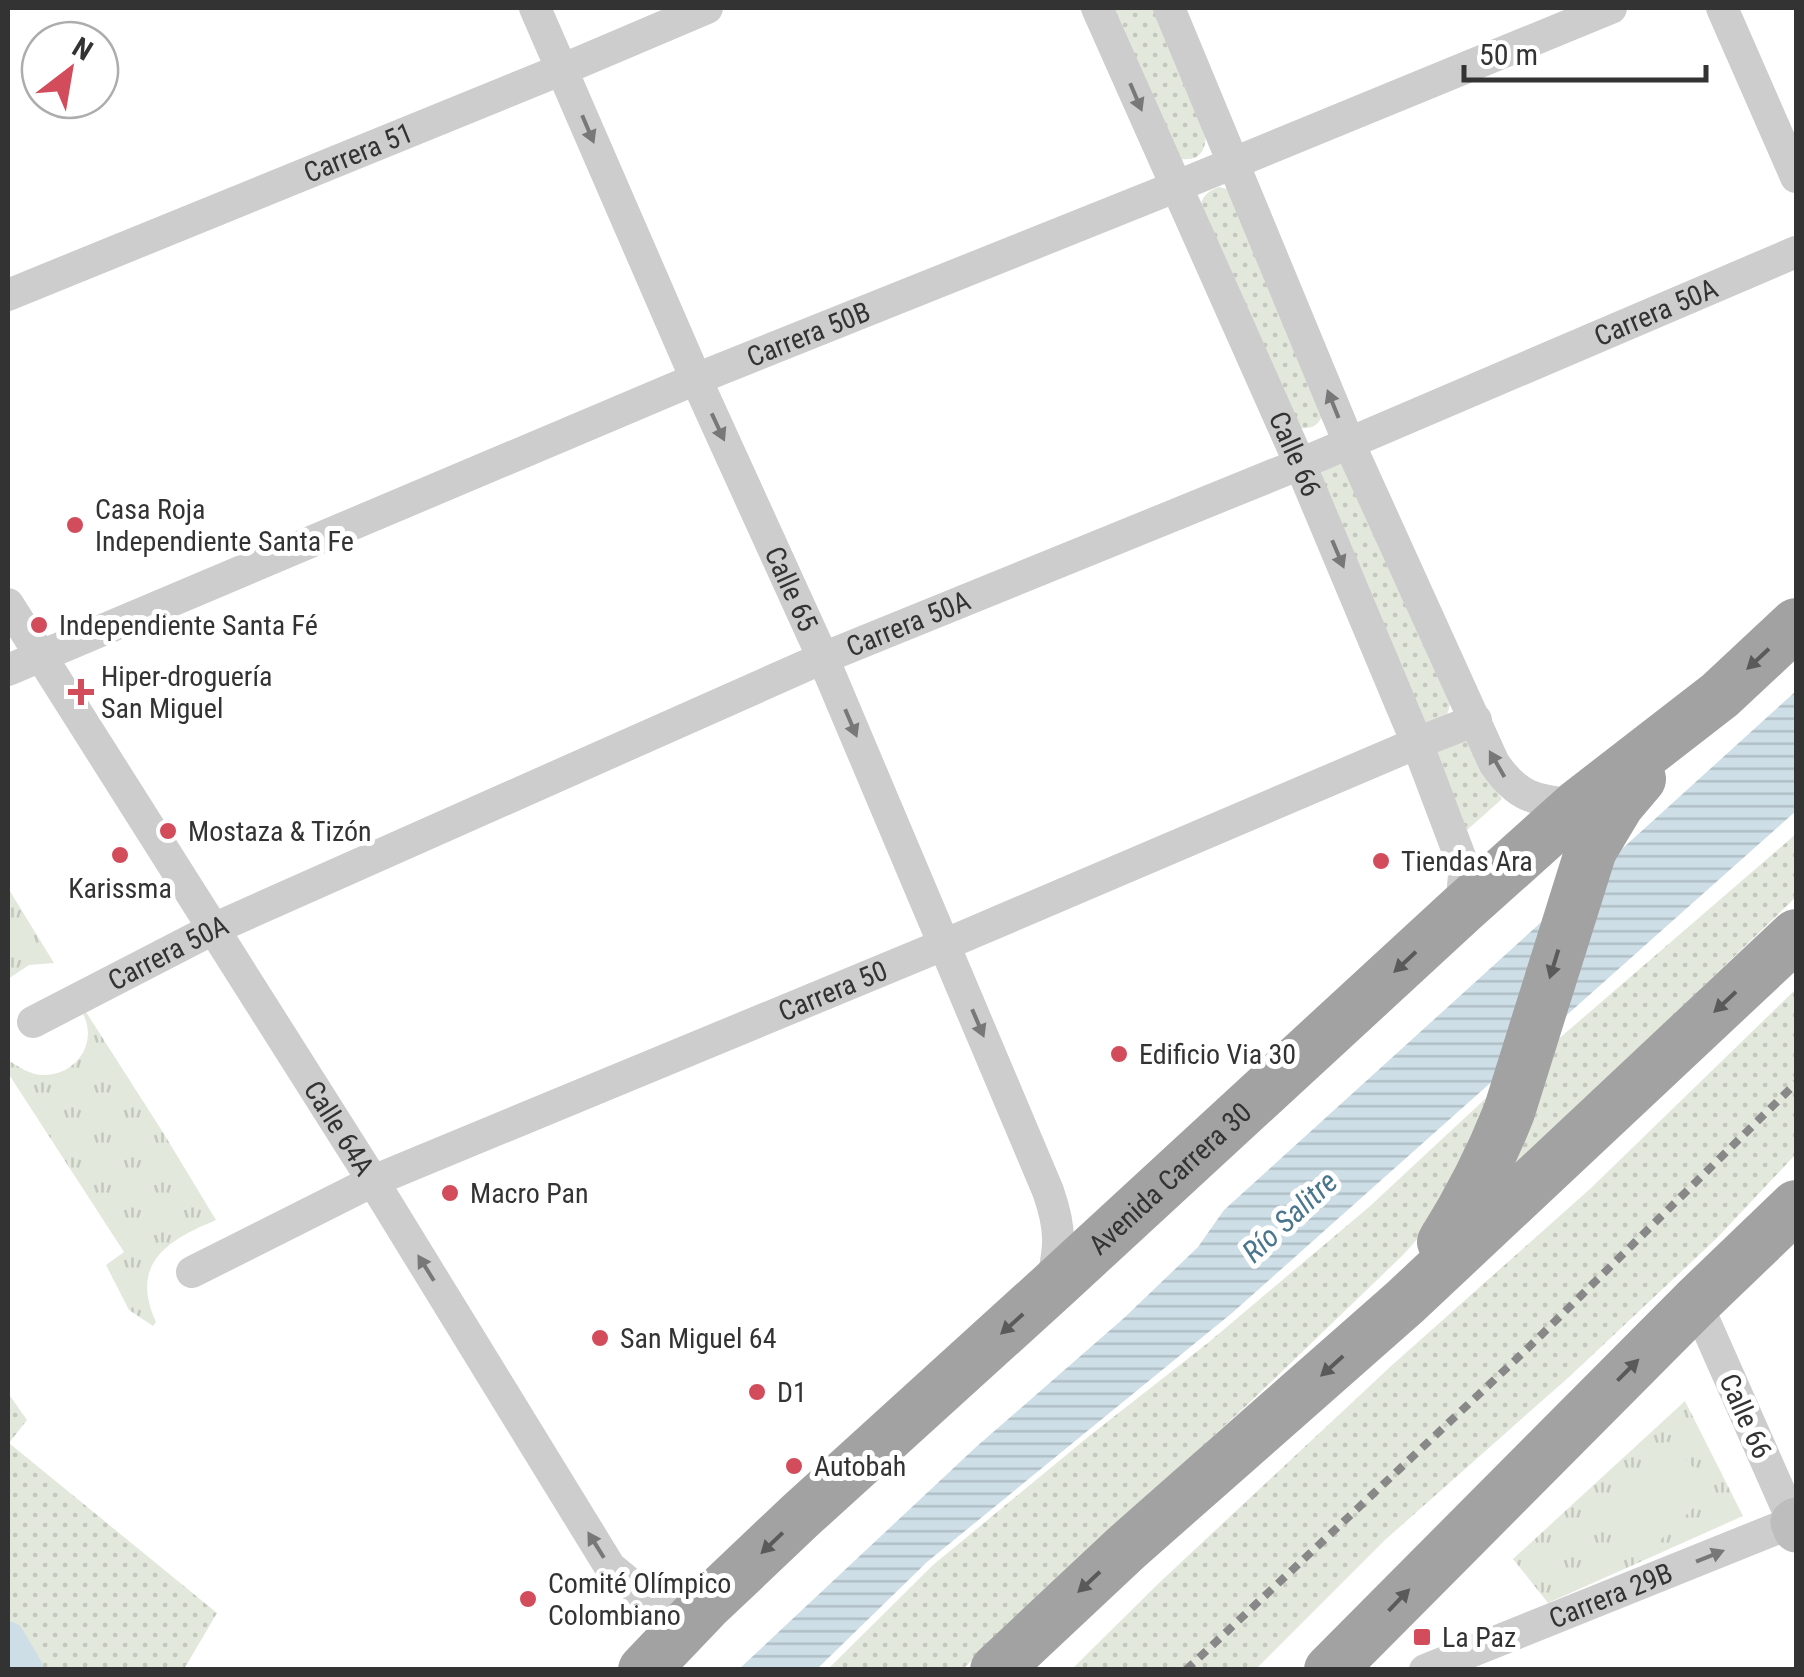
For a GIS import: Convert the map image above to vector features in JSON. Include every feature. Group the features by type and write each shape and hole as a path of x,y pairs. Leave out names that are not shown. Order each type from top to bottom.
{"highway":[{"name":"Avenida Carrera 30","path":"644,1670 801,1515 1461,910 1578,806 1720,694 1796,624"},
{"path":"1405,1302 1473,1194 1493,1153 1583,870 1597,838 1618,805 1720,694"},
{"path":"996,1670 1126,1548 1405,1302 1796,936"},
{"path":"1330,1670 1796,1206"}],"street":[{"name":"Calle 65","path":"535,8 696,380 824,658 1048,1191 1060,1235 1051,1288"},
{"name":"Carrera 51","path":"8,295 708,8"},
{"name":"Calle 66","path":"1097,8 1300,464 1418,743 1462,862 1461,910"},
{"name":"Calle 66","path":"1168,8 1349,443 1494,763 1522,794 1578,806"},
{"name":"Carrera 50B","path":"8,670 696,380 1610,8"},
{"path":"1722,8 1796,178"},
{"name":"Carrera 50A","path":"33,1022 213,929 824,658 1300,464 1796,252"},
{"name":"Calle 64A","path":"8,604 373,1181 610,1568 644,1594 705,1606"},
{"name":"Carrera 50","path":"192,1272 373,1181 1476,720"},
{"name":"Calle 66","path":"1696,1302 1795,1524"},
{"name":"Carrera 29B","path":"1424,1670 1795,1524"}],"green space":[{"path":"1109,8 1156,8 1206,130 1204,148 1198,156 1181,159"},
{"path":"1219,187 1227,189 1323,414 1314,426 1298,428 1200,208 1206,194"},
{"path":"1343,460 1451,700 1447,716 1431,725 1422,720 1317,486 1320,465"},
{"path":"1464,740 1472,744 1502,799 1467,830 1435,760 1439,745"},
{"path":"1796,834 1796,897 1504,1178 1555,1042"},
{"path":"8,888 54,963 29,965 8,979"},
{"path":"1796,989 1796,1154 1717,1238 1569,1377 1385,1540 1256,1669 1072,1669 1390,1367 1591,1188"},
{"path":"86,1012 216,1220 169,1246 150,1269 147,1284 156,1322 153,1326 129,1310 106,1265 124,1252 8,1073 8,1060 44,1075 56,1074 75,1063 86,1046"},
{"path":"1499,1086 1435,1219 1403,1255 963,1669 827,1670 933,1565 1369,1207"},
{"path":"8,1393 27,1420 9,1443 217,1613 184,1669 8,1669"},
{"path":"1685,1401 1743,1516 1548,1603 1513,1559"},
{"path":"1667,1441 1714,1488 1638,1562 1591,1514"}],"water":[{"name":"Río Salitre","path":"1796,691 1796,811 1232,1313 927,1562 817,1669 738,1670 976,1447 1124,1318 1198,1247 1224,1210"}],"waterway":[{"path":"8,1639 26,1670"}],"railway":[{"path":"1186,1670 1527,1349 1796,1083"}],"place":[{"name":"Casa Roja Independiente Santa Fe","path":"75,525"},
{"name":"Independiente Santa Fé","path":"39,625"},
{"name":"Hiper-droguería San Miguel","path":"81,692"},
{"name":"Mostaza & Tizón","path":"168,831"},
{"name":"Karissma","path":"120,855"},
{"name":"Tiendas Ara","path":"1381,861"},
{"name":"Edificio Via 30","path":"1119,1054"},
{"name":"Macro Pan","path":"450,1193"},
{"name":"San Miguel 64","path":"600,1338"},
{"name":"D1","path":"757,1392"},
{"name":"Autobah","path":"794,1466"},
{"name":"Comité Olímpico Colombiano","path":"528,1599"},
{"name":"La Paz","path":"1422,1637"}]}
